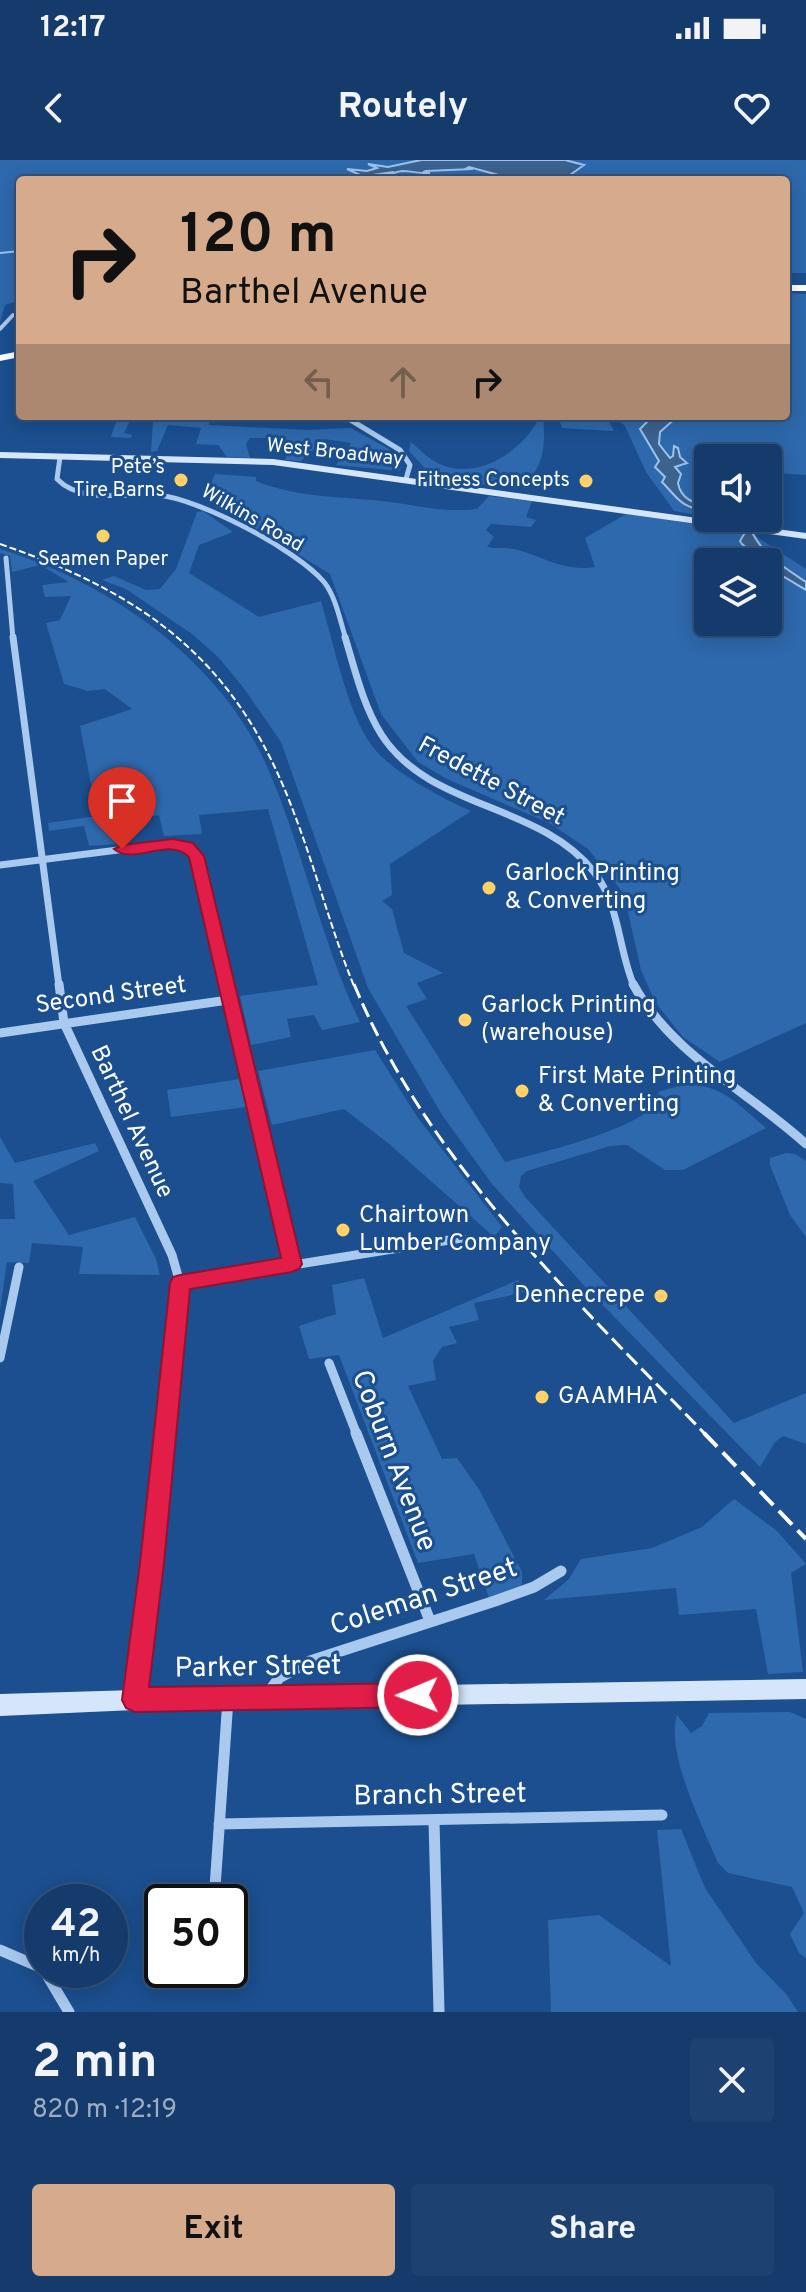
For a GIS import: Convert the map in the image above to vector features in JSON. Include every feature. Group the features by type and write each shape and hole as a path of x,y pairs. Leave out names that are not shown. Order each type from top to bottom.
{"main road":[{"name":"West Broadway","path":"0,455 273,462 806,536"},
{"name":"Parker Street","path":"0,1705 265,1697 806,1689"}],"street":[{"path":"0,329 9,323 13,315"},
{"path":"350,420 404,453 410,465 406,479"},
{"name":"Wilkins Road","path":"60,457 57,479 65,488 86,493 166,495 195,502 313,573"},
{"name":"Barthel Avenue","path":"6,558 5,611 64,1023 172,1255 180,1283 135,1700"},
{"name":"Fredette Street","path":"313,573 331,594 372,715 390,747 427,777 529,822 581,858 597,874 609,894 633,981 649,1010 683,1046 806,1144"},
{"path":"0,865 165,844 187,846 194,852 199,863 228,1000 249,1070 292,1264"},
{"name":"Second Street","path":"0,1033 228,1000"},
{"path":"180,1283 462,1238"},
{"path":"0,1358 19,1267"},
{"name":"Coburn Avenue","path":"329,1363 430,1621"},
{"name":"Coleman Street","path":"265,1697 267,1689 282,1676 316,1658 522,1595 561,1571"},
{"path":"215,1884 228,1698"},
{"name":"Branch Street","path":"219,1824 662,1815"},
{"path":"434,1821 439,2012"},
{"path":"0,1950 24,1961"},
{"path":"54,1988 69,2012"}],"shaded area":[{"path":"0,160 806,160 806,273 790,273 790,176 16,176 16,301 5,305 0,322"},
{"path":"421,160 565,160 584,165 569,176 502,176 469,167 473,169 353,176 358,174 347,169 367,171 377,168 368,164 388,167"},
{"path":"790,293 806,294 806,475 782,473 782,444 694,444 694,502 682,492 675,467 684,466 684,462 674,454 672,458 668,457 659,444 660,432 674,420 790,420"},
{"path":"117,420 210,420 209,425 307,430 351,428 389,449 402,460 400,471 336,465 351,443 325,439 301,461 285,460 287,454 280,452 278,438 250,438 246,444 250,458 227,457 218,445 196,444 201,428 168,425 157,451 151,452 153,422 130,421 124,433 132,435 131,438 111,437"},
{"path":"538,420 543,420 542,457 534,474 519,489 434,478 409,451 411,442 442,465 470,469 498,460 531,431"},
{"path":"559,420 608,420 614,431 562,428"},
{"path":"618,420 648,421 640,429 659,461 655,468 676,497 694,507 694,515 674,511 646,472 625,426"},
{"path":"646,420 674,420 660,432 659,444 670,458 674,446 678,448 680,457 687,463 675,467 681,474 678,483 682,493 694,502 694,508 676,498 662,482 665,477 655,467 659,461 640,429"},
{"path":"215,474 256,477 256,481 273,487 306,494 444,510 477,509 489,496 532,501 526,517 536,520 531,527 491,524 486,530 494,537 487,547 513,549 583,568 595,567 585,538 626,514 694,524 694,532 746,532 756,548 694,548 694,636 782,636 782,567 806,585 806,1023 720,1062 683,1037 655,1002 641,970 624,894 588,849 549,823 447,779 418,762 381,714 330,574 217,504 211,484"},
{"path":"203,511 233,532 199,545 189,573 259,617 321,601 349,698 373,747 405,775 471,811 390,864 392,895 382,901 392,909 404,953 443,973 417,983 427,999 406,1006 505,1162 612,1130 647,1112 659,1092 692,1085 718,1091 766,1128 683,1170 665,1170 627,1145 610,1146 527,1171 521,1176 519,1187 734,1423 806,1393 806,1444 783,1436 775,1442 760,1467 591,1293 492,1184 442,1115 368,988 281,742 218,657 192,634 126,589 102,580 114,576 146,590 160,589 176,569 197,512"},
{"path":"745,532 752,532 762,548 747,548 740,541"},
{"path":"754,535 774,548 763,548"},
{"path":"0,549 42,564 122,605 192,661 223,695 248,731 269,771 334,960 360,1022 322,1030 314,1015 287,1019 291,1037 251,1045 240,996 318,985 268,809 199,815 202,834 164,836 159,815 110,822 116,844 89,846 84,826 49,831 48,823 97,816 80,726 132,709 105,689 88,691 64,684 46,623 60,620 71,596 45,597 42,585 69,582 40,565 12,572 10,556 0,553"},
{"path":"782,553 806,569 806,582 782,565"},
{"path":"782,565 806,582 806,590 782,576"},
{"path":"375,1050 418,1118 502,1227 494,1237 388,1143 344,1109 272,1125 258,1071"},
{"path":"240,1079 246,1107 171,1117 167,1090"},
{"path":"0,1137 15,1163 95,1143 99,1151 33,1181 69,1235 135,1217 156,1259 160,1275 79,1274 83,1247 32,1243 29,1263 7,1262 0,1310 0,1219 15,1219 13,1184 0,1183"},
{"path":"786,1153 795,1154 806,1161 806,1237 790,1215 770,1165 770,1158"},
{"path":"364,1278 383,1338 518,1280 526,1292 474,1303 479,1320 449,1327 457,1343 442,1347 433,1361 436,1380 408,1386 442,1459 457,1458 480,1491 522,1572 522,1584 517,1590 489,1598 474,1554 418,1563 339,1355 309,1359 299,1326 336,1314 332,1285"},
{"path":"734,1499 777,1531 806,1564 791,1573 803,1672 768,1674 756,1609 679,1615 676,1588 544,1600 569,1579 581,1559 652,1548 702,1527"},
{"path":"790,1712 806,1719 806,1958 799,1953 790,1934 804,1913 792,1887 728,1873 718,1863 687,1789 676,1749 677,1715 691,1733 702,1726 709,1713"},
{"path":"681,1829 705,1888 756,1963 787,1995 798,2012 551,2012 548,1920 599,1915 671,1966 657,1830"}],"waterway":[{"path":"0,253 16,251"}],"railway":[{"path":"0,544 100,586 143,612 182,641 215,675 245,714 271,760 294,813 354,986"},
{"path":"354,984 385,1049 422,1111 463,1169 556,1279 706,1435"},
{"path":"704,1433 806,1539"}],"place":[{"name":"Pete’s Tire Barns","path":"181,480"},
{"name":"Fitness Concepts","path":"586,481"},
{"name":"Seamen Paper","path":"103,536"},
{"name":"Garlock Printing & Converting","path":"489,888"},
{"name":"Garlock Printing (warehouse)","path":"465,1020"},
{"name":"First Mate Printing & Converting","path":"522,1091"},
{"name":"Chairtown Lumber Company","path":"343,1230"},
{"name":"Dennecrepe","path":"661,1296"},
{"name":"GAAMHA","path":"542,1397"}],"route":[{"path":"122,849 173,843 187,846 199,863 228,1000 249,1070 292,1264 180,1283 135,1700 418,1695"}]}
